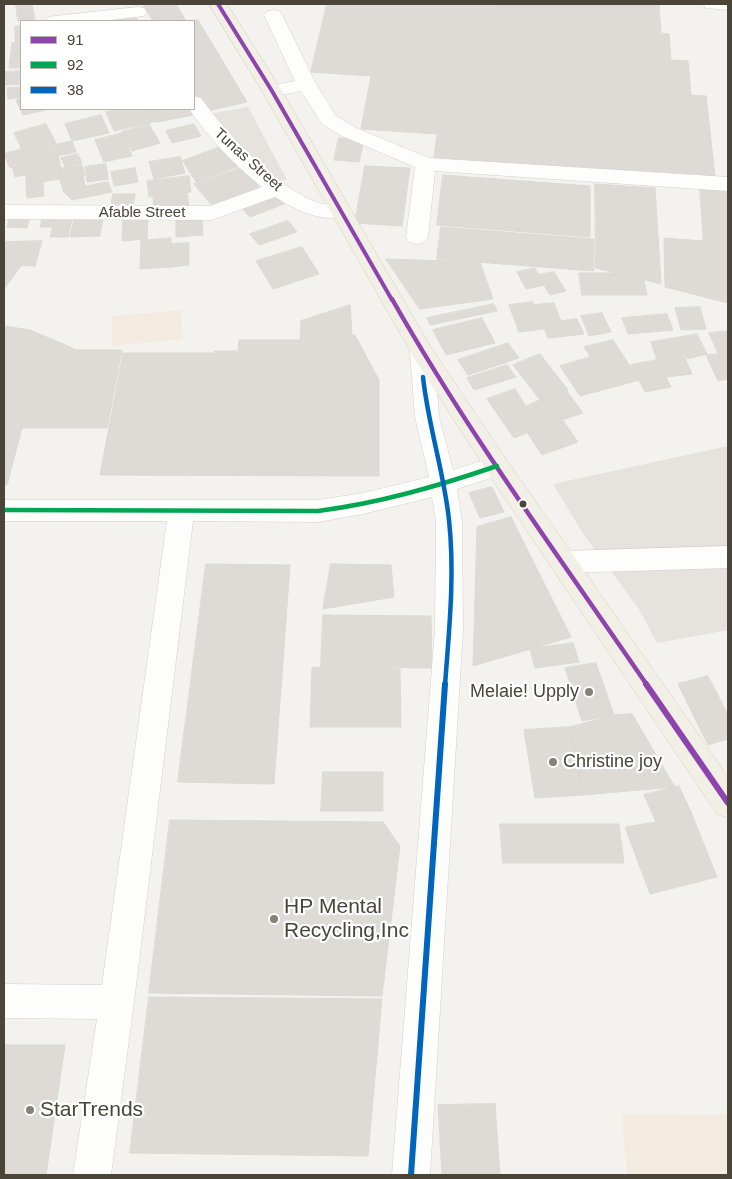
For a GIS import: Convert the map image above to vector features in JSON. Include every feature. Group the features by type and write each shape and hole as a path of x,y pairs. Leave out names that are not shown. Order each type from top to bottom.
{"main road":[{"path":"218,4 272,91 422,352 497,466 728,804"}],"street":[{"path":"712,4 728,5"},
{"path":"64,20 138,12"},
{"path":"273,15 306,84 329,120 349,132 426,164 728,184"},
{"path":"272,91 306,84"},
{"name":"Tunas Street","path":"195,104 205,120 276,189 314,209 341,211"},
{"path":"417,237 426,164"},
{"name":"Afable Street","path":"4,212 212,213 276,189"},
{"path":"411,1175 449,629 450,570 448,521 443,484 427,417 422,352"},
{"path":"4,510 318,511 354,507 388,500 497,466"},
{"path":"92,1175 117,1002 181,511"},
{"path":"563,562 728,557"},
{"path":"4,1001 117,1002"}],"shaded area":[{"path":"248,107 287,180 279,181 213,122 208,114"},
{"path":"181,310 183,339 112,346 112,316"},
{"path":"728,446 728,630 657,643 639,609 584,535 553,484"},
{"path":"622,1114 728,1115 728,1175 627,1175"}],"building":[{"path":"16,4 32,4 35,19 18,21"},
{"path":"143,4 176,4 185,20 152,20"},
{"path":"327,4 659,5 661,33 669,34 671,60 688,61 691,95 706,96 715,176 434,158 437,134 361,129 371,76 311,72"},
{"path":"135,16 137,20 113,20"},
{"path":"195,20 198,20 247,102 203,112 195,97"},
{"path":"20,26 20,42 15,43 15,27"},
{"path":"20,42 20,68 9,68 12,43"},
{"path":"20,71 20,84 4,85 4,72"},
{"path":"20,87 20,97 8,99 7,88"},
{"path":"20,98 20,109 16,100"},
{"path":"21,110 46,110 23,115"},
{"path":"117,110 152,110 158,121 114,131 106,112"},
{"path":"152,110 190,110 193,115 158,122"},
{"path":"101,115 109,133 72,141 65,124"},
{"path":"46,124 56,143 23,152 14,133"},
{"path":"149,124 160,143 132,151 122,132"},
{"path":"194,124 201,136 172,143 166,131"},
{"path":"123,133 132,156 104,162 95,140"},
{"path":"339,138 364,140 359,162 334,160"},
{"path":"72,141 76,152 36,160 33,150"},
{"path":"225,145 242,165 196,182 183,161"},
{"path":"22,149 23,152 33,150 36,160 10,168 4,154"},
{"path":"78,154 82,163 65,167 61,158"},
{"path":"58,156 61,168 39,172 36,160"},
{"path":"180,157 185,173 154,179 149,162"},
{"path":"36,160 39,172 15,177 12,166"},
{"path":"106,164 108,179 87,182 85,167"},
{"path":"82,165 85,175 60,179 59,169"},
{"path":"365,166 410,168 402,226 355,223"},
{"path":"243,167 262,190 214,208 194,184"},
{"path":"135,168 138,182 114,186 111,172"},
{"path":"59,169 60,179 26,184 26,174"},
{"path":"83,175 85,187 63,191 60,179"},
{"path":"443,175 590,186 590,237 437,225"},
{"path":"189,176 191,192 149,197 147,181"},
{"path":"43,182 44,196 27,198 26,184"},
{"path":"108,182 112,192 72,200 63,191"},
{"path":"595,184 655,188 661,284 596,268"},
{"path":"700,188 728,190 728,303 665,287 664,238 703,241"},
{"path":"187,193 189,207 154,210 153,197"},
{"path":"113,194 135,194 133,207 111,208"},
{"path":"276,194 284,204 250,217 241,207"},
{"path":"73,214 68,237 50,237 53,227 40,227 43,215"},
{"path":"11,215 30,215 27,228 7,227"},
{"path":"202,216 203,235 176,237 176,218"},
{"path":"103,217 100,236 70,237 74,218"},
{"path":"148,218 147,239 122,241 123,220"},
{"path":"288,221 297,232 259,245 250,234"},
{"path":"441,227 594,239 594,271 437,259"},
{"path":"171,238 171,267 140,269 141,241"},
{"path":"42,241 35,266 4,265 4,245 6,242"},
{"path":"189,243 189,265 171,267 171,244"},
{"path":"302,247 319,274 273,289 256,261"},
{"path":"386,259 480,262 493,299 420,309"},
{"path":"4,265 21,266 4,289"},
{"path":"535,268 544,285 526,289 517,272"},
{"path":"554,272 566,291 550,295 538,275"},
{"path":"579,273 617,273 644,280 647,295 582,295"},
{"path":"533,302 544,329 519,332 509,305"},
{"path":"554,303 567,336 548,338 535,305"},
{"path":"494,304 497,311 430,325 427,318"},
{"path":"350,305 352,335 355,335 379,380 379,476 100,475 123,353 214,353 214,351 238,351 239,340 300,340 301,321"},
{"path":"700,307 706,329 681,330 675,308"},
{"path":"602,313 611,332 589,336 581,316"},
{"path":"667,314 673,330 628,334 622,318"},
{"path":"482,318 495,343 446,355 433,330"},
{"path":"577,319 584,334 567,336 562,321"},
{"path":"4,326 30,330 77,350 122,350 107,428 22,428 7,485 4,485"},
{"path":"728,331 728,357 720,358 709,333"},
{"path":"697,334 707,354 687,359 676,338"},
{"path":"676,338 692,374 666,377 657,360 651,342"},
{"path":"613,340 639,380 610,388 584,347"},
{"path":"508,343 519,358 468,375 458,360"},
{"path":"540,354 568,390 540,400 513,365"},
{"path":"718,354 720,358 728,357 728,379 718,381 706,355"},
{"path":"591,357 610,388 580,396 560,366"},
{"path":"657,360 671,387 645,392 631,365"},
{"path":"507,365 516,377 474,390 467,378"},
{"path":"515,389 526,406 533,403 549,424 514,438 487,399"},
{"path":"566,390 583,413 549,424 533,403"},
{"path":"562,419 578,442 542,455 527,432"},
{"path":"492,487 504,512 480,518 469,493"},
{"path":"511,517 571,637 473,666 477,527"},
{"path":"206,564 290,565 274,784 178,782"},
{"path":"331,564 391,565 394,597 323,609"},
{"path":"323,615 431,616 432,668 321,667"},
{"path":"573,643 579,662 535,668 530,649"},
{"name":"Melaie! Upply","path":"596,663 614,715 582,721 565,668"},
{"path":"312,668 400,669 401,727 310,727"},
{"path":"708,676 728,715 728,739 708,745 678,684"},
{"path":"632,714 675,787 583,795 570,727 614,715"},
{"name":"Christine joy","path":"570,727 583,795 535,798 524,730"},
{"path":"323,772 383,772 383,811 321,811"},
{"path":"679,786 691,812 656,822 644,795"},
{"path":"691,812 717,877 650,894 625,827 656,822"},
{"name":"HP Mental Recycling,Inc","path":"170,820 383,822 400,846 382,996 149,993"},
{"path":"500,824 619,824 624,863 503,863"},
{"path":"149,997 382,999 368,1156 130,1153"},
{"name":"StarTrends","path":"4,1045 65,1045 46,1175 4,1175"},
{"path":"495,1104 500,1175 442,1175 438,1105"}],"transit line":[{"name":"91","path":"218,4 272,91 422,352 497,466 728,803"},
{"name":"38","path":"411,1175 449,629 450,575 450,534 447,503 428,413 423,377"},
{"name":"92","path":"4,510 318,511 363,504 408,493 497,466"}],"place":[{"name":"Melaie! Upply","path":"589,692"},
{"name":"Christine joy","path":"553,762"},
{"name":"HP Mental Recycling,Inc","path":"274,919"},
{"name":"StarTrends","path":"30,1110"}]}
